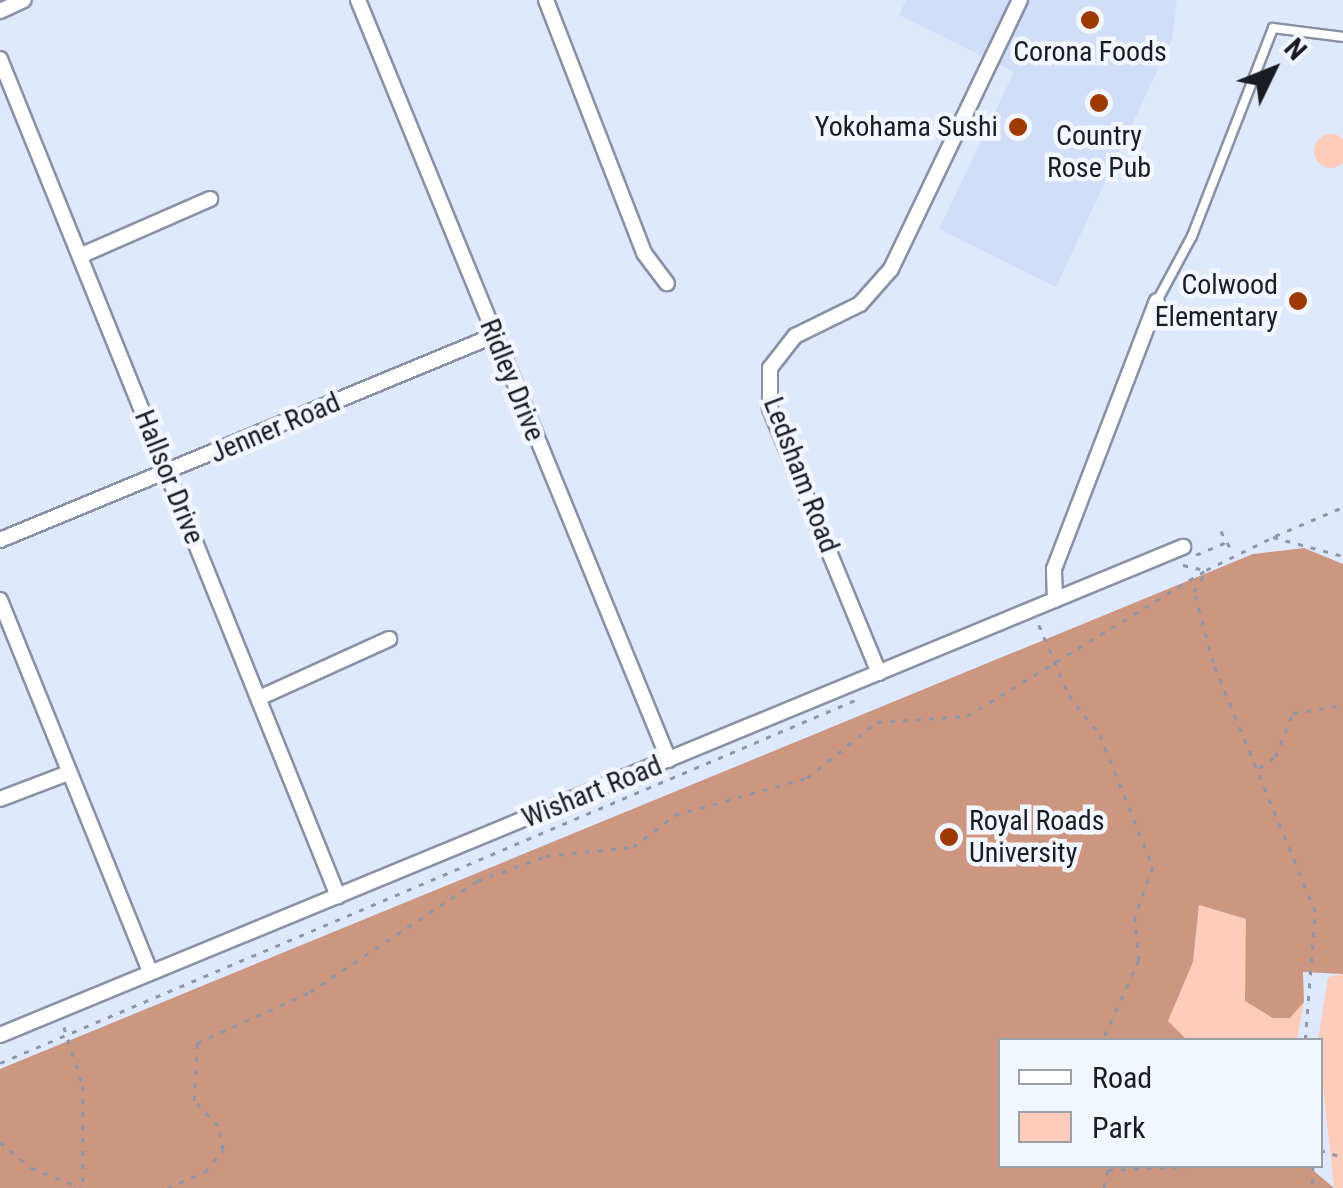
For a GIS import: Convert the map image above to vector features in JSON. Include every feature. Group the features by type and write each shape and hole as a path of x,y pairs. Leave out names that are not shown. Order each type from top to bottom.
{"street":[{"path":"0,11 24,0"},
{"name":"Ridley Drive","path":"358,0 668,760"},
{"path":"546,0 644,253 667,283"},
{"name":"Ledsham Road","path":"879,673 770,408 770,368 795,336 860,304 891,269 1020,0"},
{"name":"Hallsor Drive","path":"0,60 82,254 338,896"},
{"path":"82,254 210,199"},
{"path":"1055,608 1054,570 1156,302"},
{"name":"Jenner Road","path":"0,540 494,336"},
{"name":"Wishart Road","path":"0,1035 879,673 1035,616 1181,555"},
{"path":"0,600 150,972"},
{"path":"259,698 390,639"},
{"path":"0,799 68,773"}],"lane":[{"path":"1156,302 1192,236 1273,28 1343,37"}],"path":[{"path":"167,1188 205,1172 223,1150 218,1126 194,1101 195,1069 198,1043 231,1023 310,992 477,881 546,856 633,847 674,814 807,778 876,722 967,716 1233,553 1343,506"},
{"path":"1221,530 1233,553"},
{"path":"1274,537 1343,556"},
{"path":"1181,555 1227,542"},
{"path":"1181,555 1206,570"},
{"path":"1206,570 1194,592 1198,621 1320,933 1306,1038"},
{"path":"1020,630 1035,616 1055,608"},
{"path":"1035,616 1055,659 1100,735 1154,866 1135,917 1139,960 1104,1038"},
{"path":"0,1063 876,692"},
{"path":"1258,769 1275,757 1292,713 1343,705"},
{"path":"0,1142 31,1168 83,1188 82,1086 59,1011"},
{"path":"1104,1188 1108,1168"}],"shaded area":[{"path":"906,0 1177,0 1172,39 1056,287 939,229 1014,72 899,15"},
{"name":"Royal Roads University","path":"1304,548 1343,564 1343,974 1303,972 1304,1002 1290,1018 1273,1018 1245,1001 1246,919 1199,905 1193,962 1168,1021 1185,1038 998,1038 998,1168 1310,1168 1334,1188 0,1188 0,1069 1253,554"}],"green space":[{"path":"1331,134 1343,139 1343,163 1331,168 1319,163 1314,151 1319,139"},
{"path":"1199,905 1246,919 1246,997 1290,1018 1304,1002 1297,1038 1185,1038 1168,1021 1193,962"},
{"path":"1343,974 1343,1188 1334,1188 1323,1086 1323,1038 1318,1038 1328,977"}],"place":[{"name":"Corona Foods","path":"1090,20"},
{"name":"Country Rose Pub","path":"1099,103"},
{"name":"Yokohama Sushi","path":"1018,127"},
{"name":"Colwood Elementary","path":"1298,301"},
{"name":"Royal Roads University","path":"949,837"}]}
